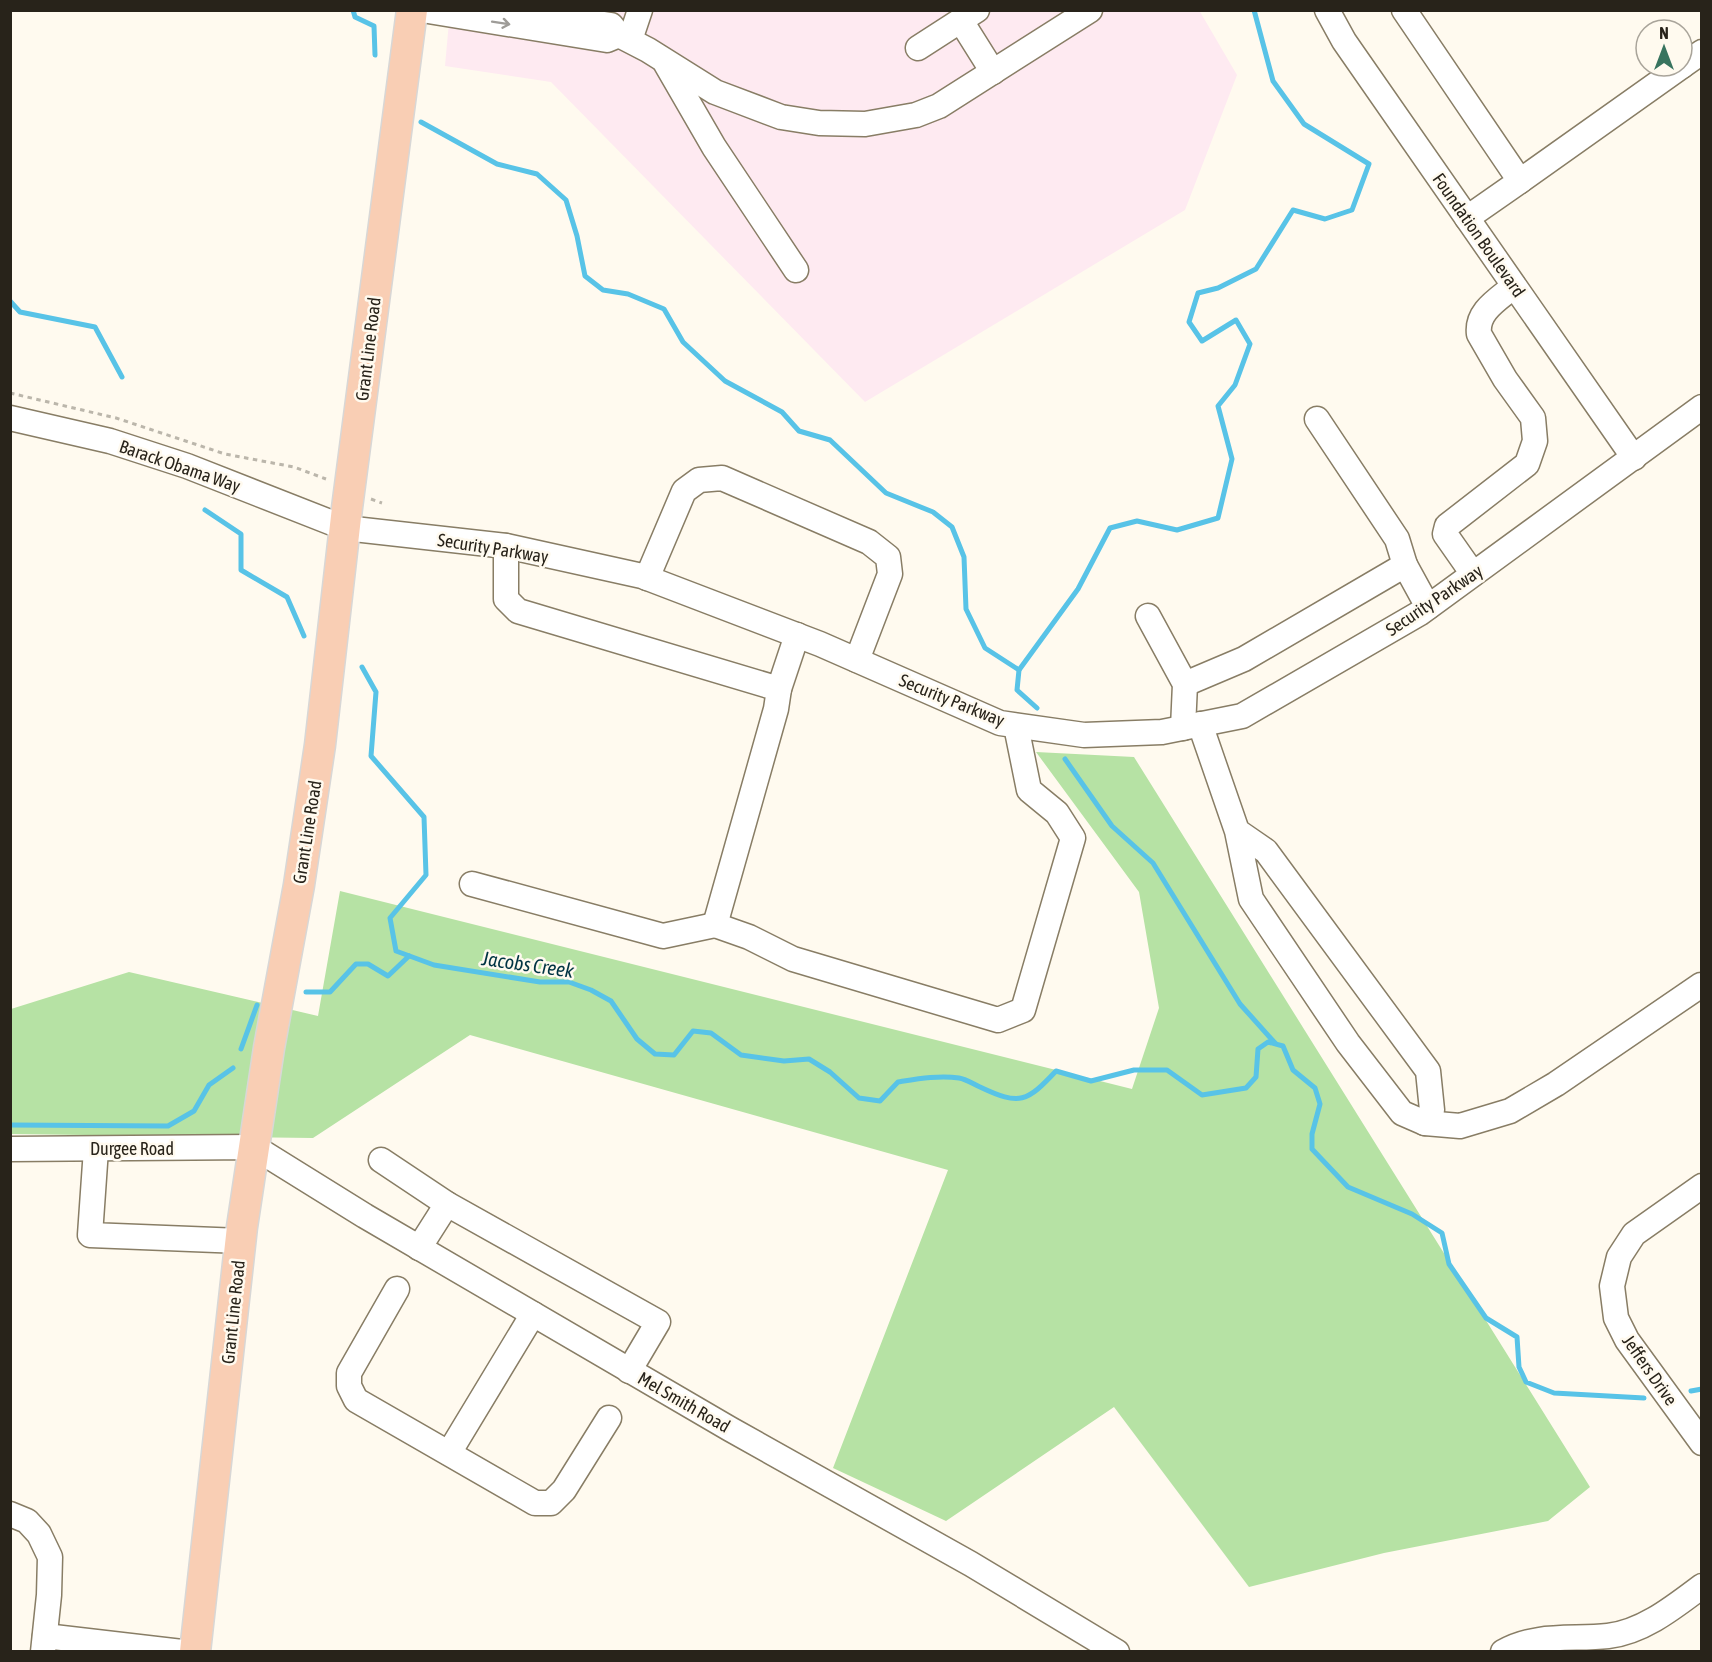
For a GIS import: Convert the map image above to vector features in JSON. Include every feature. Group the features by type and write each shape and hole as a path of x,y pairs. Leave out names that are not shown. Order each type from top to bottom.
{"main road":[{"name":"Grant Line Road","path":"195,1652 241,1241 269,1048 299,885 320,745 345,528 412,10"}],"street":[{"path":"422,10 607,40 624,38"},
{"path":"511,10 611,25 624,38 715,92 781,117 819,123 865,124 916,115 939,106 1090,10"},
{"path":"624,38 640,10"},
{"name":"Foundation Boulevard","path":"1327,10 1344,41 1634,458"},
{"path":"1404,10 1520,181"},
{"path":"918,48 969,16 993,72"},
{"path":"665,62 714,147 796,270"},
{"path":"1467,218 1665,78"},
{"path":"1473,574 1445,534 1447,526 1527,464 1534,441 1533,418 1505,379 1479,334 1478,327 1483,312 1514,286"},
{"name":"Security Parkway","path":"345,528 506,546 647,578 797,635 1000,723 1084,735 1162,732 1242,716 1428,607 1701,407"},
{"name":"Barack Obama Way","path":"10,418 110,441 187,466 345,528"},
{"path":"1317,419 1396,538 1405,565 1428,607"},
{"path":"647,578 684,491 699,480 722,478 869,542 888,557 890,574 857,660"},
{"path":"506,546 506,599 518,611 779,689"},
{"path":"1185,684 1244,659 1405,565"},
{"path":"1148,616 1185,684 1192,726 1237,831 1251,899 1348,1043 1402,1113 1425,1123 1460,1126 1510,1111 1556,1084 1701,986"},
{"path":"715,925 776,709 779,689 797,635"},
{"path":"472,884 663,936 715,925 749,937 793,959 998,1020 1023,1010 1073,838 1057,813 1029,790 1016,726"},
{"path":"1237,831 1266,851 1428,1071 1432,1110 1425,1123"},
{"name":"Durgee Road","path":"10,1149 254,1147"},
{"name":"Mel Smith Road","path":"254,1147 419,1248 730,1429 980,1570 1117,1652"},
{"path":"96,1149 90,1235 241,1241"},
{"path":"381,1160 447,1204 658,1322 630,1371"},
{"name":"Jeffers Drive","path":"1701,1186 1634,1234 1619,1257 1612,1286 1616,1318 1627,1340 1701,1443"},
{"path":"419,1248 447,1204"},
{"path":"397,1289 349,1373 349,1386 356,1400 535,1503 551,1503 564,1490 609,1418"},
{"path":"449,1453 533,1314"},
{"path":"10,1514 27,1521 39,1534 50,1557 44,1644 182,1652"},
{"path":"1503,1652 1517,1645 1545,1638 1609,1636 1631,1630 1667,1611 1701,1586"}],"path":[{"path":"10,393 116,418 225,454 307,471"}],"shaded area":[{"path":"1199,10 1237,75 1185,210 865,402 551,82 445,66 450,11"}],"green space":[{"path":"1036,752 1134,757 1590,1487 1548,1521 1384,1553 1249,1587 1114,1407 946,1521 833,1468 948,1170 470,1035 313,1138 11,1134 11,1009 129,972 318,1016 340,891 1132,1089 1159,1008 1139,892"}],"waterway":[{"path":"353,10 355,17 374,26 375,55"},
{"path":"1037,708 1017,690 1019,670 1078,589 1110,528 1137,521 1177,530 1218,518 1232,459 1218,406 1235,385 1250,344 1236,320 1202,341 1189,322 1198,293 1218,288 1256,269 1293,210 1325,219 1352,210 1369,164 1304,124 1273,81 1254,10"},
{"path":"421,122 497,164 537,174 566,200 577,236 585,276 603,290 628,294 664,309 683,342 725,381 782,412 799,431 830,440 886,493 933,512 952,527 964,557 966,609 985,648 1019,670"},
{"name":"Jacobs Creek","path":"10,301 20,312 95,327 122,377"},
{"name":"Jacobs Creek","path":"205,510 241,534 241,570 287,597 304,636"},
{"name":"Jacobs Creek","path":"362,667 376,692 371,756 424,817 426,875 390,918 396,951 434,965 540,982 569,982 591,990 611,1001 637,1039 655,1054 674,1055 693,1031 711,1033 741,1055 784,1061 809,1059 830,1072 859,1098 880,1101 898,1082 944,1077 964,1079 1005,1097 1022,1098 1038,1089 1056,1071 1091,1081 1134,1070 1167,1070 1202,1095 1246,1088 1256,1077 1258,1049 1268,1042 1283,1046 1293,1070 1315,1088 1320,1104 1312,1134 1312,1149 1348,1187 1412,1214 1442,1233 1449,1264 1486,1318 1517,1337 1519,1367 1526,1382 1554,1393 1644,1398"},
{"path":"1065,759 1112,826 1153,863 1240,1004 1275,1043"},
{"path":"306,992 330,992 356,964 368,964 388,976 409,956"},
{"path":"241,1049 257,1005"},
{"path":"10,1125 168,1126 194,1111 209,1085 233,1068"},
{"name":"Jacobs Creek","path":"1691,1391 1702,1389"}]}
